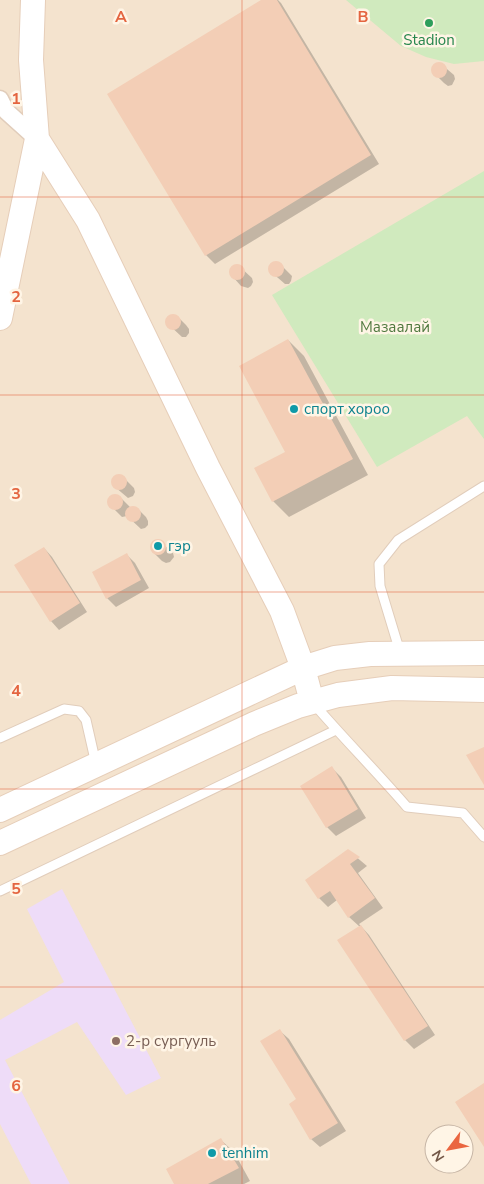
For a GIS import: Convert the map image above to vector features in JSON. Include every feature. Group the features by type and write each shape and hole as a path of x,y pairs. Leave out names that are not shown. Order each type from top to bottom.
{"main road":[{"path":"0,318 37,138 31,60 33,0"},
{"path":"37,138 88,220 208,468 282,611 303,668 312,702"},
{"path":"0,810 303,668 335,658 370,654 400,652 484,653"},
{"path":"0,843 254,724 298,706 338,695 392,688 484,690"}],"street":[{"path":"2,109 37,138"}],"lane":[{"path":"400,652 380,586 378,564 398,540 484,486"},
{"path":"312,702 407,807 463,813 484,837"},
{"path":"0,738 64,709 79,711 86,720 96,765"},
{"path":"0,891 336,730"}],"shaded area":[{"path":"0,0 484,0 484,1184 0,1184"},
{"name":"2-р сургууль","path":"62,889 161,1078 126,1095 77,1022 5,1060 70,1184 31,1184 0,1124 0,1020 64,982 27,909"}],"green space":[{"name":"Stadion","path":"346,0 484,0 484,61 454,64 426,57 401,46"},
{"name":"Мазаалай","path":"484,171 484,439 467,416 377,467 272,295"}],"building":[{"path":"261,0 277,0 371,155 205,256 107,94"},
{"path":"439,62 447,70 439,78 431,70"},
{"path":"276,261 284,269 276,277 268,269"},
{"path":"237,264 245,272 237,280 229,272"},
{"path":"173,314 181,322 173,330 165,322"},
{"name":"спорт хороо","path":"288,339 353,459 272,502 254,468 285,452 239,366"},
{"path":"119,474 127,482 119,490 111,482"},
{"path":"115,494 123,502 115,510 107,502"},
{"name":"гэр","path":"133,506 141,514 133,522 125,514"},
{"name":"гэр","path":"158,539 166,547 158,555 150,547"},
{"path":"44,547 80,603 50,622 14,565"},
{"path":"127,553 141,580 106,599 92,572"},
{"path":"484,747 484,785 466,755"},
{"path":"332,766 358,809 326,828 300,786"},
{"path":"348,849 360,857 350,864 375,898 348,918 330,891 318,899 305,880"},
{"path":"361,925 428,1026 404,1041 337,940"},
{"path":"280,1029 338,1123 310,1140 289,1104 296,1099 260,1041"},
{"path":"484,1083 484,1147 474,1131 474,1124 469,1124 455,1102"},
{"name":"tenhim","path":"221,1138 239,1168 208,1184 174,1184 166,1169"}],"place":[{"name":"Stadion","path":"429,23"},
{"name":"спорт хороо","path":"294,409"},
{"name":"гэр","path":"158,546"},
{"name":"2-р сургууль","path":"116,1041"},
{"name":"tenhim","path":"212,1153"}]}
